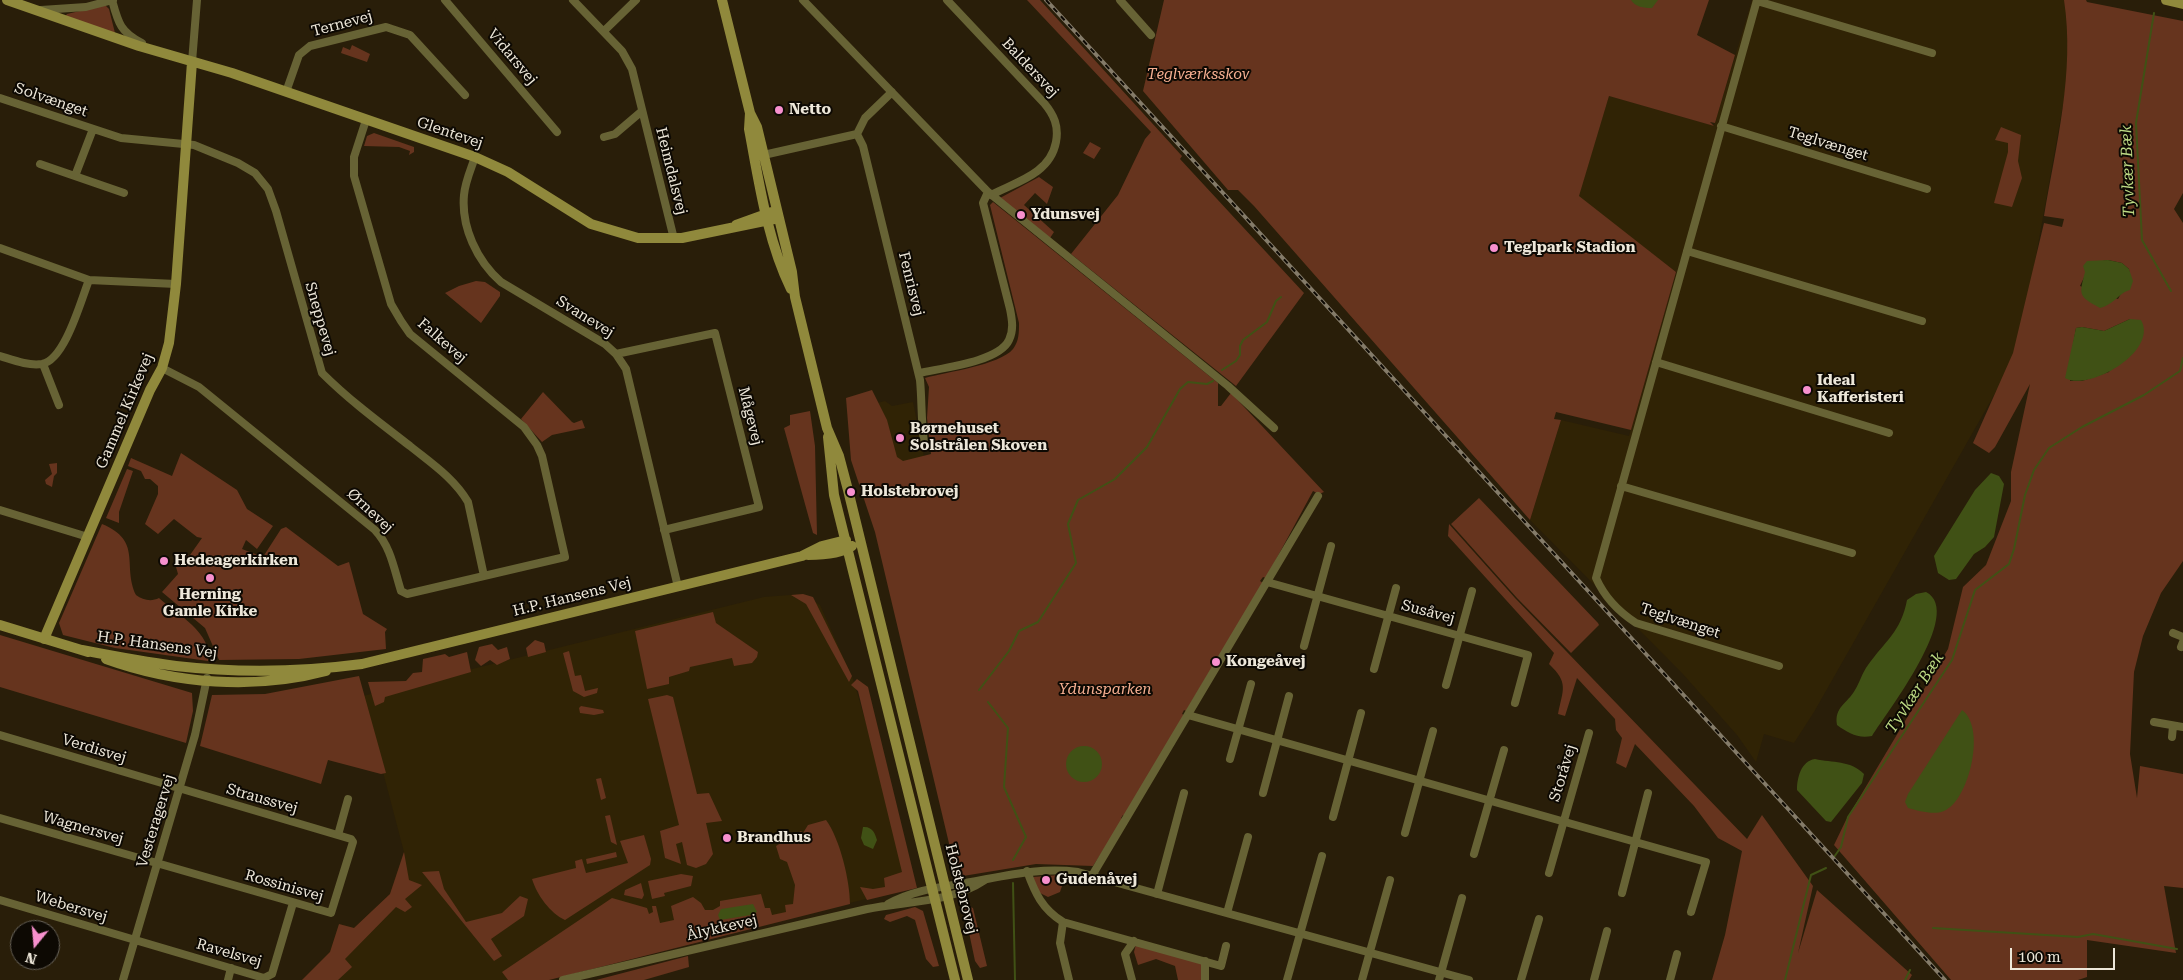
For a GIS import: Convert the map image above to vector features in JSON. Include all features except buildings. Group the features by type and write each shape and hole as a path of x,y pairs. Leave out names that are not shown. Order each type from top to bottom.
{"street":[{"name":"Glentevej","path":"7,0 286,92 475,157 508,172 591,224 638,238 674,239 729,228 746,219 773,217"},
{"name":"Glentevej","path":"113,0 119,24 124,31 134,39 155,50"},
{"path":"37,10 86,7 113,0"},
{"path":"192,62 197,0"},
{"name":"Vidarsvej","path":"446,0 556,132"},
{"name":"Heimdalsvej","path":"573,0 622,51 632,69 674,239"},
{"path":"604,31 636,0"},
{"name":"Holstebrovej","path":"722,0 750,113 749,128 759,156 786,264 792,272 795,297 827,428 839,456 852,543 932,894 955,980"},
{"path":"803,0 989,194 1228,386 1274,428"},
{"name":"Baldersvej","path":"947,0 1053,113 1056,123 1057,134 1054,149 1045,165 1022,180 989,194"},
{"path":"1120,0 1147,27 1151,35"},
{"name":"Teglvænget","path":"1779,666 1636,623 1624,615 1612,602 1596,578 1757,0 1932,53"},
{"path":"2166,0 2183,4"},
{"name":"Ternevej","path":"286,92 298,55 310,46 386,27 410,35 465,95"},
{"name":"Gammel Kirkevej","path":"44,639 150,390 162,368 169,343 176,284 192,62"},
{"path":"759,156 857,134 864,118 892,92"},
{"name":"Solvænget","path":"0,98 121,138 187,144"},
{"name":"Heimdalsvej","path":"604,137 615,134 642,110"},
{"name":"Falkevej","path":"366,120 354,157 354,176 391,304 410,334 524,427 537,444 542,456 565,556"},
{"name":"Teglvænget","path":"1721,126 1927,189"},
{"name":"Solvænget","path":"75,176 93,129"},
{"name":"Fenrisvej","path":"857,134 862,146 918,373 924,442"},
{"name":"Sneppevej","path":"187,144 238,163 255,173 268,189 322,373 338,390 446,475 462,492 468,502 484,576"},
{"name":"Svanevej","path":"475,157 464,193 463,211 475,249 488,270 501,282 605,344 616,354 626,369 678,586"},
{"path":"40,164 124,193"},
{"path":"918,373 989,356 1003,349 1010,338 1012,322 1010,309 983,203 989,194"},
{"name":"Holstebrovej","path":"773,217 776,252 795,297"},
{"path":"0,248 88,280 176,284"},
{"path":"1687,251 1922,320"},
{"path":"0,356 19,362 43,364 55,357 62,347 88,280"},
{"name":"Mågevej","path":"616,354 715,334 760,507 664,530"},
{"path":"1656,362 1889,433"},
{"path":"43,364 59,405"},
{"name":"Ørnevej","path":"162,368 199,387 375,530 385,540 401,591 407,594 565,556"},
{"name":"Holstebrovej","path":"827,428 828,460 834,495 878,614 968,980"},
{"path":"1621,486 1852,553"},
{"path":"1093,874 1318,496"},
{"path":"0,510 88,537"},
{"name":"H.P. Hansens Vej","path":"82,650 176,666 210,669 253,670 348,665 392,658 802,556 822,555 852,543"},
{"path":"1304,646 1331,546"},
{"name":"Susåvej","path":"1267,582 1528,655 1515,703"},
{"name":"Susåvej","path":"1374,669 1396,588"},
{"name":"Susåvej","path":"1446,685 1472,591"},
{"name":"H.P. Hansens Vej","path":"0,626 136,668 206,681 271,681 316,674 348,665"},
{"path":"2174,633 2183,636"},
{"name":"Vesteragervej","path":"123,980 196,735 210,669"},
{"path":"1230,759 1251,684"},
{"path":"1263,793 1289,696"},
{"path":"1332,817 1361,713"},
{"name":"Storåvej","path":"1188,716 1706,862 1691,912"},
{"path":"2154,722 2183,727"},
{"path":"2172,737 2173,726"},
{"path":"1405,833 1433,731"},
{"name":"Storåvej","path":"1549,873 1589,732"},
{"name":"Verdisvej","path":"0,735 180,789"},
{"path":"1474,854 1504,750"},
{"name":"Straussvej","path":"180,789 338,835 353,842"},
{"path":"1157,894 1184,793"},
{"path":"1622,893 1648,793"},
{"path":"338,835 348,799"},
{"name":"Wagnersvej","path":"0,818 157,864"},
{"path":"1227,913 1248,837"},
{"name":"Rossinisvej","path":"157,864 331,913 353,842"},
{"path":"1287,980 1322,856"},
{"path":"946,891 974,888 986,879 1027,871 1063,870 1093,874 1157,894 1370,952 1440,976 1469,980"},
{"path":"1027,871 1038,900 1051,915 1063,922 1221,966 1226,946"},
{"path":"1362,980 1390,880"},
{"name":"Ålykkevej","path":"563,980 888,904 902,896 946,891"},
{"path":"1440,976 1462,898"},
{"name":"Webersvej","path":"0,900 135,940"},
{"name":"Ravelsvej","path":"135,940 269,977 272,974 292,903"},
{"path":"1521,980 1538,918"},
{"path":"1063,922 1060,943 1069,980"},
{"path":"1594,980 1608,931"},
{"path":"1132,980 1125,954 1134,941"},
{"path":"1670,980 1677,954"},
{"path":"1205,961 1206,980"},
{"path":"228,980 231,968"}],"shaded area":[{"path":"1631,0 1658,0 1652,8 1637,6"},
{"path":"1752,0 2066,0 2073,49 2019,351 1814,712 1794,743 1764,734 1756,762 1737,735 1682,673 1530,520 1561,420 1629,436 1676,272 1578,197 1609,96 1714,126"},
{"path":"2108,260 2122,263 2129,269 2133,281 2130,290 2123,293 2110,304 2100,308 2088,301 2082,294 2081,290 2085,272 2083,266 2087,261"},
{"path":"2130,319 2141,320 2144,332 2140,344 2131,356 2119,366 2090,379 2076,381 2065,378 2076,328 2082,327 2104,331"},
{"name":"Børnehuset Solstrålen Skoven","path":"885,401 892,406 913,402 927,471 898,476 869,405"},
{"path":"1991,473 1999,476 2004,484 1994,537 1985,547 1974,554 1956,579 1949,580 1938,573 1934,556 1975,490"},
{"path":"1926,592 1935,603 1936,620 1930,640 1906,685 1872,736 1858,736 1845,731 1837,725 1839,710 1852,695 1868,665 1897,628 1907,600 1916,594"},
{"path":"803,594 820,605 853,679 912,879 907,889 533,980 302,980 330,952 339,924 354,928 390,894 404,852 363,696 764,597"},
{"path":"1962,710 1969,719 1973,731 1974,746 1968,777 1962,791 1955,803 1942,812 1927,812 1908,808 1905,802 1908,794"},
{"path":"1084,746 1091,747 1097,751 1101,757 1101,771 1097,777 1091,781 1084,782 1077,781 1071,777 1067,771 1066,764 1067,757 1071,751 1077,747"},
{"path":"1815,759 1847,764 1864,774 1862,783 1831,822 1826,821 1797,790 1799,775 1803,767 1810,760"},
{"path":"863,827 873,830 877,840 873,849 864,845 861,838"},
{"path":"753,904 757,912 751,915 720,920 718,915 721,909"}],"green space":[{"path":"1027,0 1040,0 1182,156 1180,159 1304,293 1236,386 1071,254 1118,195 1145,139 1151,132"},
{"name":"Teglpark Stadion","path":"1164,0 1709,0 1697,35 1735,55 1715,123 1710,122 1714,126 1609,96 1579,196 1676,272 1631,430 1556,412 1554,419 1561,420 1530,520 1254,206 1238,190 1228,190 1143,91"},
{"path":"2064,0 2086,0 2087,2 2183,21 2183,193 2174,209 2183,223 2183,561 2161,593 2143,636 2134,672 2130,754 2137,798 2140,766 2183,774 2183,888 2164,886 2176,953 2087,940 2087,977 2078,980 1951,980 1834,845 1846,820 1948,649 1963,587 1986,565 2011,501 2011,472 2030,384 1995,447 1989,453 1973,443 2013,353 2044,223 2062,227 2064,219 2044,216 2063,108 2066,81 2067,27","holes":["2108,260 2122,263 2129,269 2130,277 2118,299 2080,286 2090,268 2097,263","2130,319 2109,372 2082,381 2070,381 2070,362 2076,328 2082,327 2104,331"]},
{"path":"105,5 109,9 115,33 64,18 67,14"},
{"path":"352,45 370,54 367,62 341,53 343,47 350,50"},
{"path":"2001,127 2021,135 2018,161 2022,178 2012,207 1994,203 2008,152 2008,143 1995,140"},
{"path":"374,133 414,147 414,152 409,155 410,151 399,147 364,146 367,136"},
{"path":"1090,142 1101,148 1094,159 1083,153"},
{"path":"1039,177 1053,187 1047,204 1035,193 1024,205 1054,232 1050,238 1000,198"},
{"name":"Ydunsparken","path":"993,202 1218,383 1218,406 1221,406 1231,393 1324,492 1319,494 1313,491 1266,578 1263,577 1260,581 1263,583 1186,711 1184,710 1182,714 1184,715 1125,816 1123,815 1121,818 1123,820 1093,866 1036,864 957,877 875,532 851,460 846,398 872,390 887,420 897,457 903,461 931,454 927,418 929,387 925,378 985,364 1006,355 1013,349 1018,340 1019,323 990,205"},
{"path":"476,281 485,282 500,292 500,296 481,323 445,293"},
{"path":"543,392 572,422 582,420 585,428 552,435 542,442 521,419"},
{"path":"810,411 815,446 817,535 813,533 784,428 790,425 790,415"},
{"path":"181,453 237,490 247,509 273,526 257,549 246,540 242,549 263,557 281,529 286,527 338,566 349,562 363,614 387,629 385,632 386,649 299,659 219,660 205,628 162,592 178,574 176,567 183,555 190,555 202,538 197,537 174,519 158,534 145,524 158,494 158,486 150,479 145,479 141,471 128,466 131,458 172,476"},
{"path":"57,463 57,473 54,476 52,487 46,484 45,480 52,474 49,464"},
{"path":"127,469 133,471 119,512 119,523 106,518"},
{"path":"1479,498 1598,623 1599,625 1571,653 1517,598 1451,524"},
{"path":"102,524 123,538 127,546 132,584 136,595 147,600 159,598 184,617 200,633 205,642 208,651 208,661 115,648 63,635 59,623"},
{"path":"1449,524 1515,598 1747,839 1762,815 1813,886 1798,953 1817,890 1912,975 1909,980 1712,980 1725,935 1742,851 1718,838 1694,806 1635,744 1626,768 1616,763 1622,738 1616,730 1615,719 1577,678 1565,716 1558,714 1563,687 1560,676 1549,664 1554,653 1448,536"},
{"path":"803,594 813,597 852,676 849,682 806,604 791,595"},
{"path":"713,612 716,623 758,652 757,657 752,663 734,666 732,658 690,667 689,671 669,677 669,684 647,689 635,631"},
{"path":"0,635 192,693 193,711 186,743 0,687"},
{"path":"535,640 544,643 546,652 528,657 526,648"},
{"path":"492,644 498,650 507,647 510,659 497,665 490,660 481,666 475,660 479,647"},
{"path":"569,651 575,676 581,675 585,691 598,688 597,693 584,697 573,691 563,653"},
{"path":"467,652 471,672 385,697 384,702 375,706 368,682 406,681 413,673 422,672 423,659 445,654 449,657"},
{"path":"359,676 386,773 381,774 328,760 321,784 200,746 212,695 265,694"},
{"path":"857,679 868,687 917,888 867,900 860,887 873,889 885,887 884,878 902,872 858,691 851,685"},
{"path":"667,695 673,697 697,794 709,793 722,821 706,823 713,854 706,864 696,868 687,865 682,842 676,844 681,864 665,858 660,831 679,825 648,699"},
{"path":"581,706 603,710 604,713 594,715 580,713 579,708"},
{"path":"601,778 606,798 601,800 596,779"},
{"path":"610,815 617,845 611,842 605,816"},
{"path":"826,820 840,849 850,895 850,904 549,980 508,980 502,972 612,898 647,908 649,914 653,912 652,906 656,906 660,923 674,920 671,906 693,897 701,903 705,910 713,910 720,906 720,901 761,894 765,908 770,908 772,915 786,912 785,905 793,904 795,885 787,862 780,859 776,846 801,831 803,833 808,825"},
{"path":"644,835 651,859 650,865 565,920 549,908 537,891 532,879 576,868 575,861 582,859 586,873 628,863 620,841"},
{"path":"404,852 409,880 422,885 405,899 412,907 405,912 396,907 345,959 352,967 338,980 302,980 330,952 339,924 354,928 390,894"},
{"path":"616,852 617,857 587,864 586,859"},
{"path":"439,871 444,889 466,922 502,913 520,896 528,899 524,916 491,939 502,956 494,961 422,872"},
{"path":"681,874 693,876 691,886 664,893 665,896 652,899 648,881"},
{"path":"1059,875 1063,883 1060,892 1048,897 1038,892 1033,877"},
{"path":"641,883 644,895 642,899 624,895 625,890"},
{"path":"968,906 973,908 987,966 980,968 975,961 964,909"},
{"path":"915,907 923,911 939,966 933,967 926,959 915,920 907,916 890,922 884,919 886,915"},
{"path":"1136,944 1204,963 1204,980 1178,980 1175,966 1156,959 1138,965 1134,952"},
{"path":"688,956 689,967 644,980 596,980"}],"waterway":[{"name":"Tyvkær Bæk","path":"2154,13 2136,123 2142,240 2171,291"},
{"path":"1222,370 1236,361 1240,355 1240,346 1243,340 1267,322 1276,301 1281,297"},
{"name":"Tyvkær Bæk","path":"1834,857 1841,847 1848,817 1952,660 1975,590 2009,564 2025,495 2034,470 2049,448 2082,427 2144,395 2180,371 2183,358"},
{"path":"979,690 1009,651 1019,631 1038,622 1076,563 1068,524 1078,500 1115,479 1147,447 1180,389 1188,382 1207,384 1213,381"},
{"path":"988,702 1008,728 1004,787 1026,837 1013,860"},
{"name":"Tyvkær Bæk","path":"1785,980 1811,875 1826,868"},
{"path":"1013,883 1015,980"},
{"path":"1933,928 2078,937 2093,934 2177,949"},
{"path":"1905,980 1910,970"}],"railway":[{"path":"1046,0 1945,980"}],"place":[{"name":"Netto","path":"779,110"},
{"name":"Ydunsvej","path":"1021,215"},
{"name":"Teglpark Stadion","path":"1494,248"},
{"name":"Ideal Kafferisteri","path":"1807,390"},
{"name":"Børnehuset Solstrålen Skoven","path":"900,438"},
{"name":"Holstebrovej","path":"851,492"},
{"name":"Hedeagerkirken","path":"164,561"},
{"name":"Herning Gamle Kirke","path":"210,578"},
{"name":"Kongeåvej","path":"1216,662"},
{"name":"Brandhus","path":"727,838"},
{"name":"Gudenåvej","path":"1046,880"}],"park label":[{"name":"Teglværksskov","path":"1198,75"}]}
